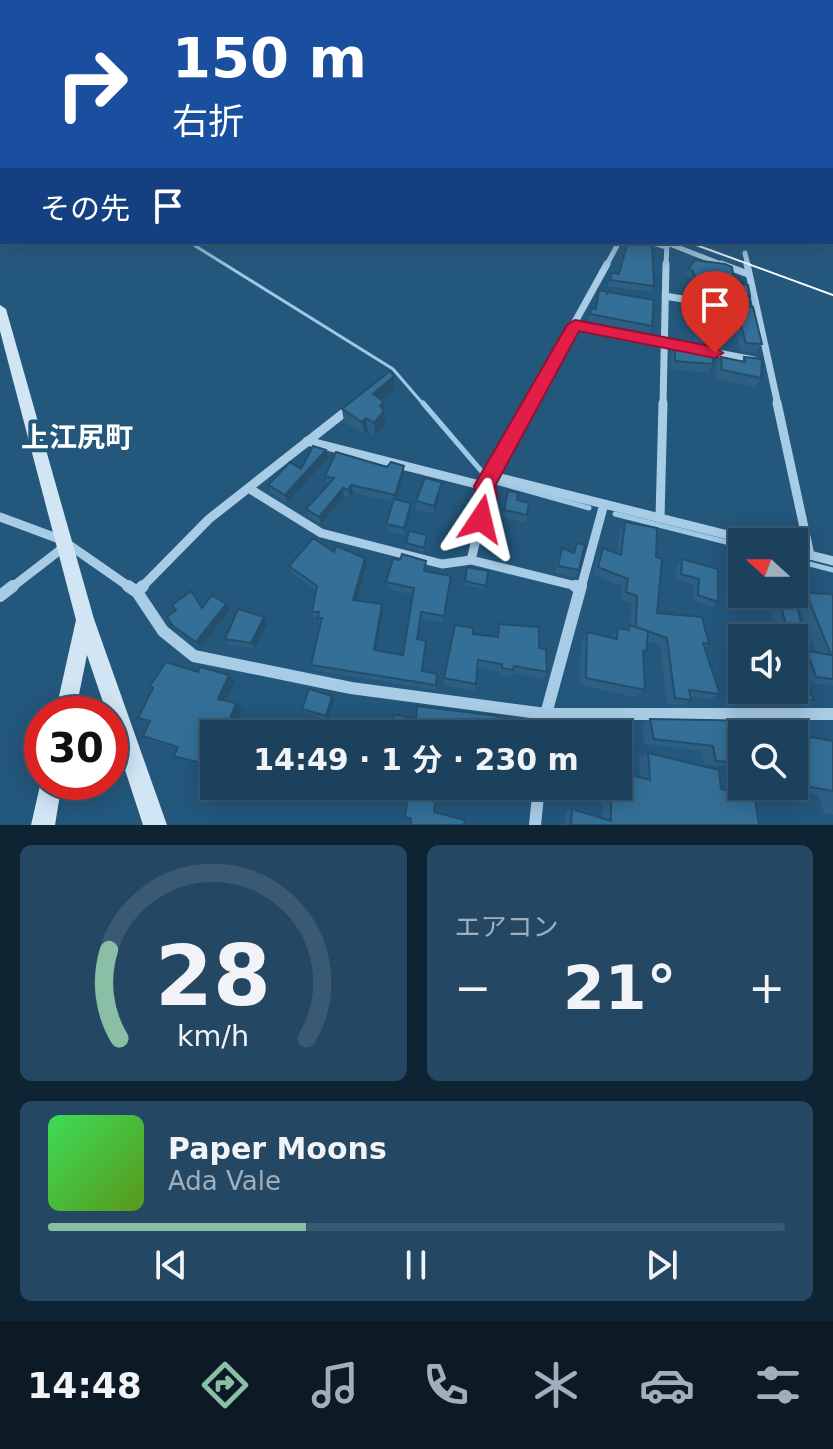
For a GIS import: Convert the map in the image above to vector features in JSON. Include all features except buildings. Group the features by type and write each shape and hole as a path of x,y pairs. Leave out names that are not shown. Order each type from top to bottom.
{"main road":[{"path":"0,309 33,420 85,619 155,825"},
{"path":"69,696 85,619"},
{"path":"43,825 48,800"}],"street":[{"path":"484,486 618,244"},
{"path":"656,244 667,247 660,518"},
{"path":"670,244 748,274"},
{"path":"745,253 766,363 810,555 833,561"},
{"path":"593,290 608,292"},
{"path":"650,301 725,306"},
{"path":"741,309 756,311"},
{"path":"575,325 766,363"},
{"path":"137,592 209,519 356,404"},
{"path":"307,441 484,486"},
{"path":"492,476 728,535"},
{"path":"471,560 487,496 484,486"},
{"path":"250,489 321,533 442,564 471,560 580,587"},
{"path":"545,720 604,504"},
{"path":"0,517 63,544 137,592 163,631 180,647 209,660 351,688 546,714 833,714"},
{"path":"0,596 63,544"},
{"path":"535,825 538,800"}],"waterway":[{"path":"192,244 393,369 424,405"},
{"path":"423,403 489,480 589,508"},
{"path":"615,514 728,542"},
{"path":"808,564 833,570"}],"tram line":[{"path":"693,244 833,295"}],"district":[{"name":"上江尻町","path":"77,437"}],"route":[{"path":"481,519 487,496 484,486 575,325 715,353"}]}
